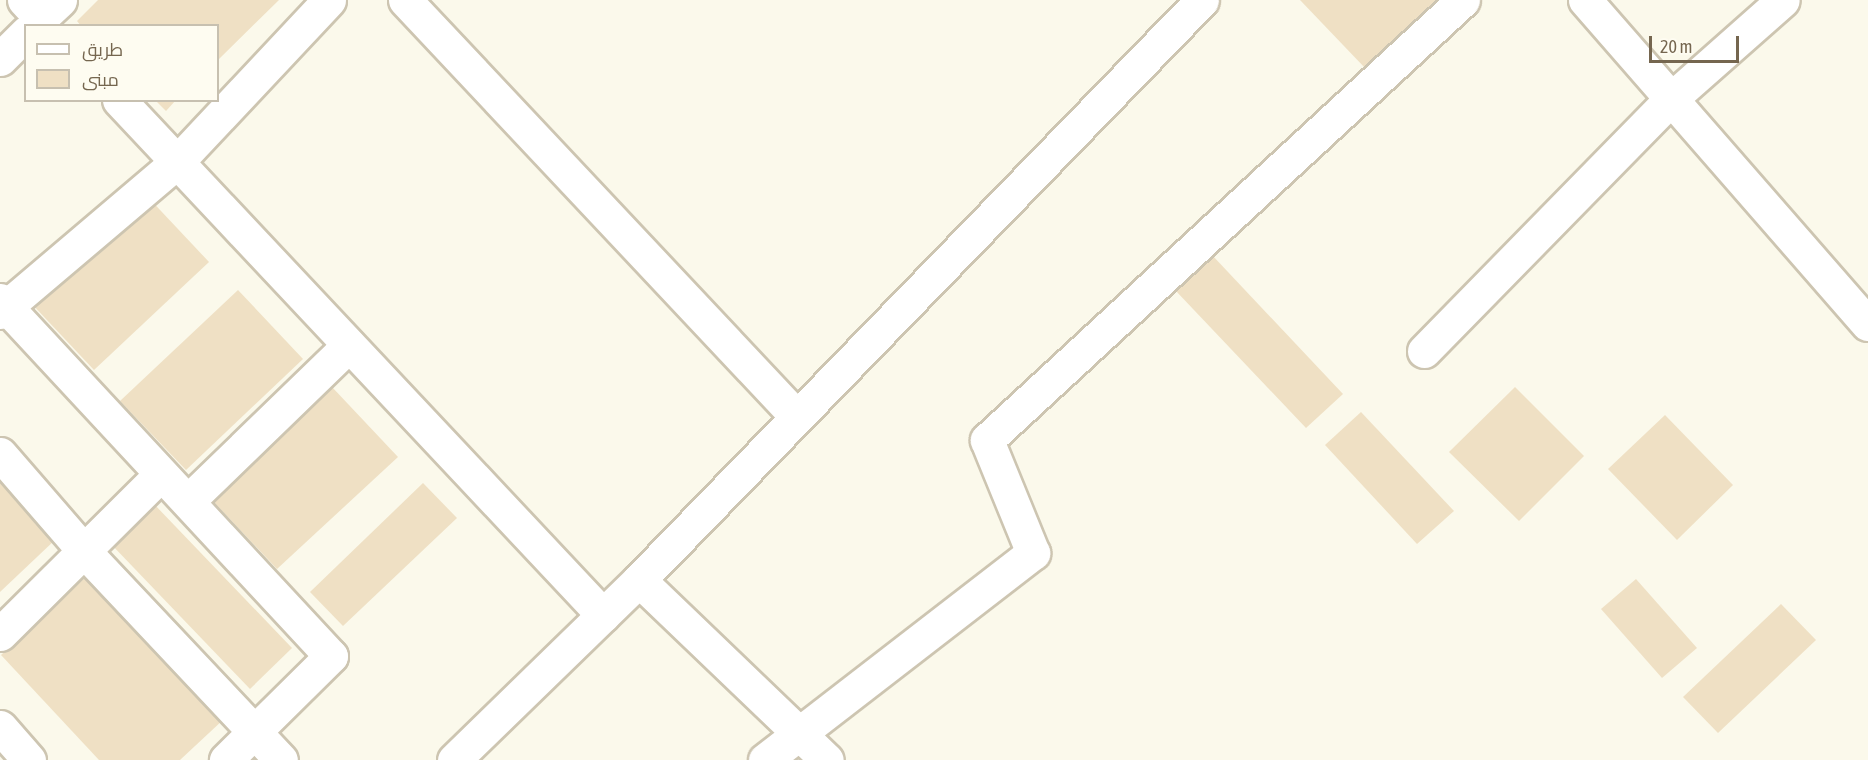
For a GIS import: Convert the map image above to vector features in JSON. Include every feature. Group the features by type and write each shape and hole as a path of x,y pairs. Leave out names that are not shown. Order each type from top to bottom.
{"street":[{"path":"226,760 331,656 188,501 2,306 177,162 329,0"},
{"path":"405,0 797,417"},
{"path":"454,760 639,580 1202,0"},
{"path":"765,760 1034,553 987,440 1463,0"},
{"path":"1585,0 1868,324"},
{"path":"1424,351 1671,99 1783,0"},
{"path":"0,59 24,33"},
{"path":"121,102 603,615"},
{"path":"188,501 349,345"},
{"path":"0,454 84,551 253,733 281,760"},
{"path":"0,634 161,474"},
{"path":"639,580 827,760"},
{"path":"0,727 29,760"}],"building":[{"path":"98,0 279,0 219,59 219,24 79,24 77,21"},
{"path":"1300,0 1436,0 1365,68"},
{"path":"157,102 174,102 166,111"},
{"path":"145,194 209,262 94,370 30,302"},
{"path":"1212,255 1343,394 1306,428 1175,290"},
{"path":"238,290 303,359 186,470 120,401"},
{"path":"332,387 398,457 277,569 211,499"},
{"path":"1515,387 1584,456 1519,521 1449,452"},
{"path":"1361,412 1454,511 1417,544 1325,445"},
{"path":"1665,415 1733,485 1677,540 1608,469"},
{"path":"0,481 56,539 0,592"},
{"path":"423,483 457,518 343,626 310,592"},
{"path":"153,503 292,648 250,689 110,543"},
{"path":"89,574 224,719 180,760 99,760 1,655"},
{"path":"1636,579 1697,648 1662,678 1601,609"},
{"path":"1781,604 1816,640 1718,733 1683,697"}]}
